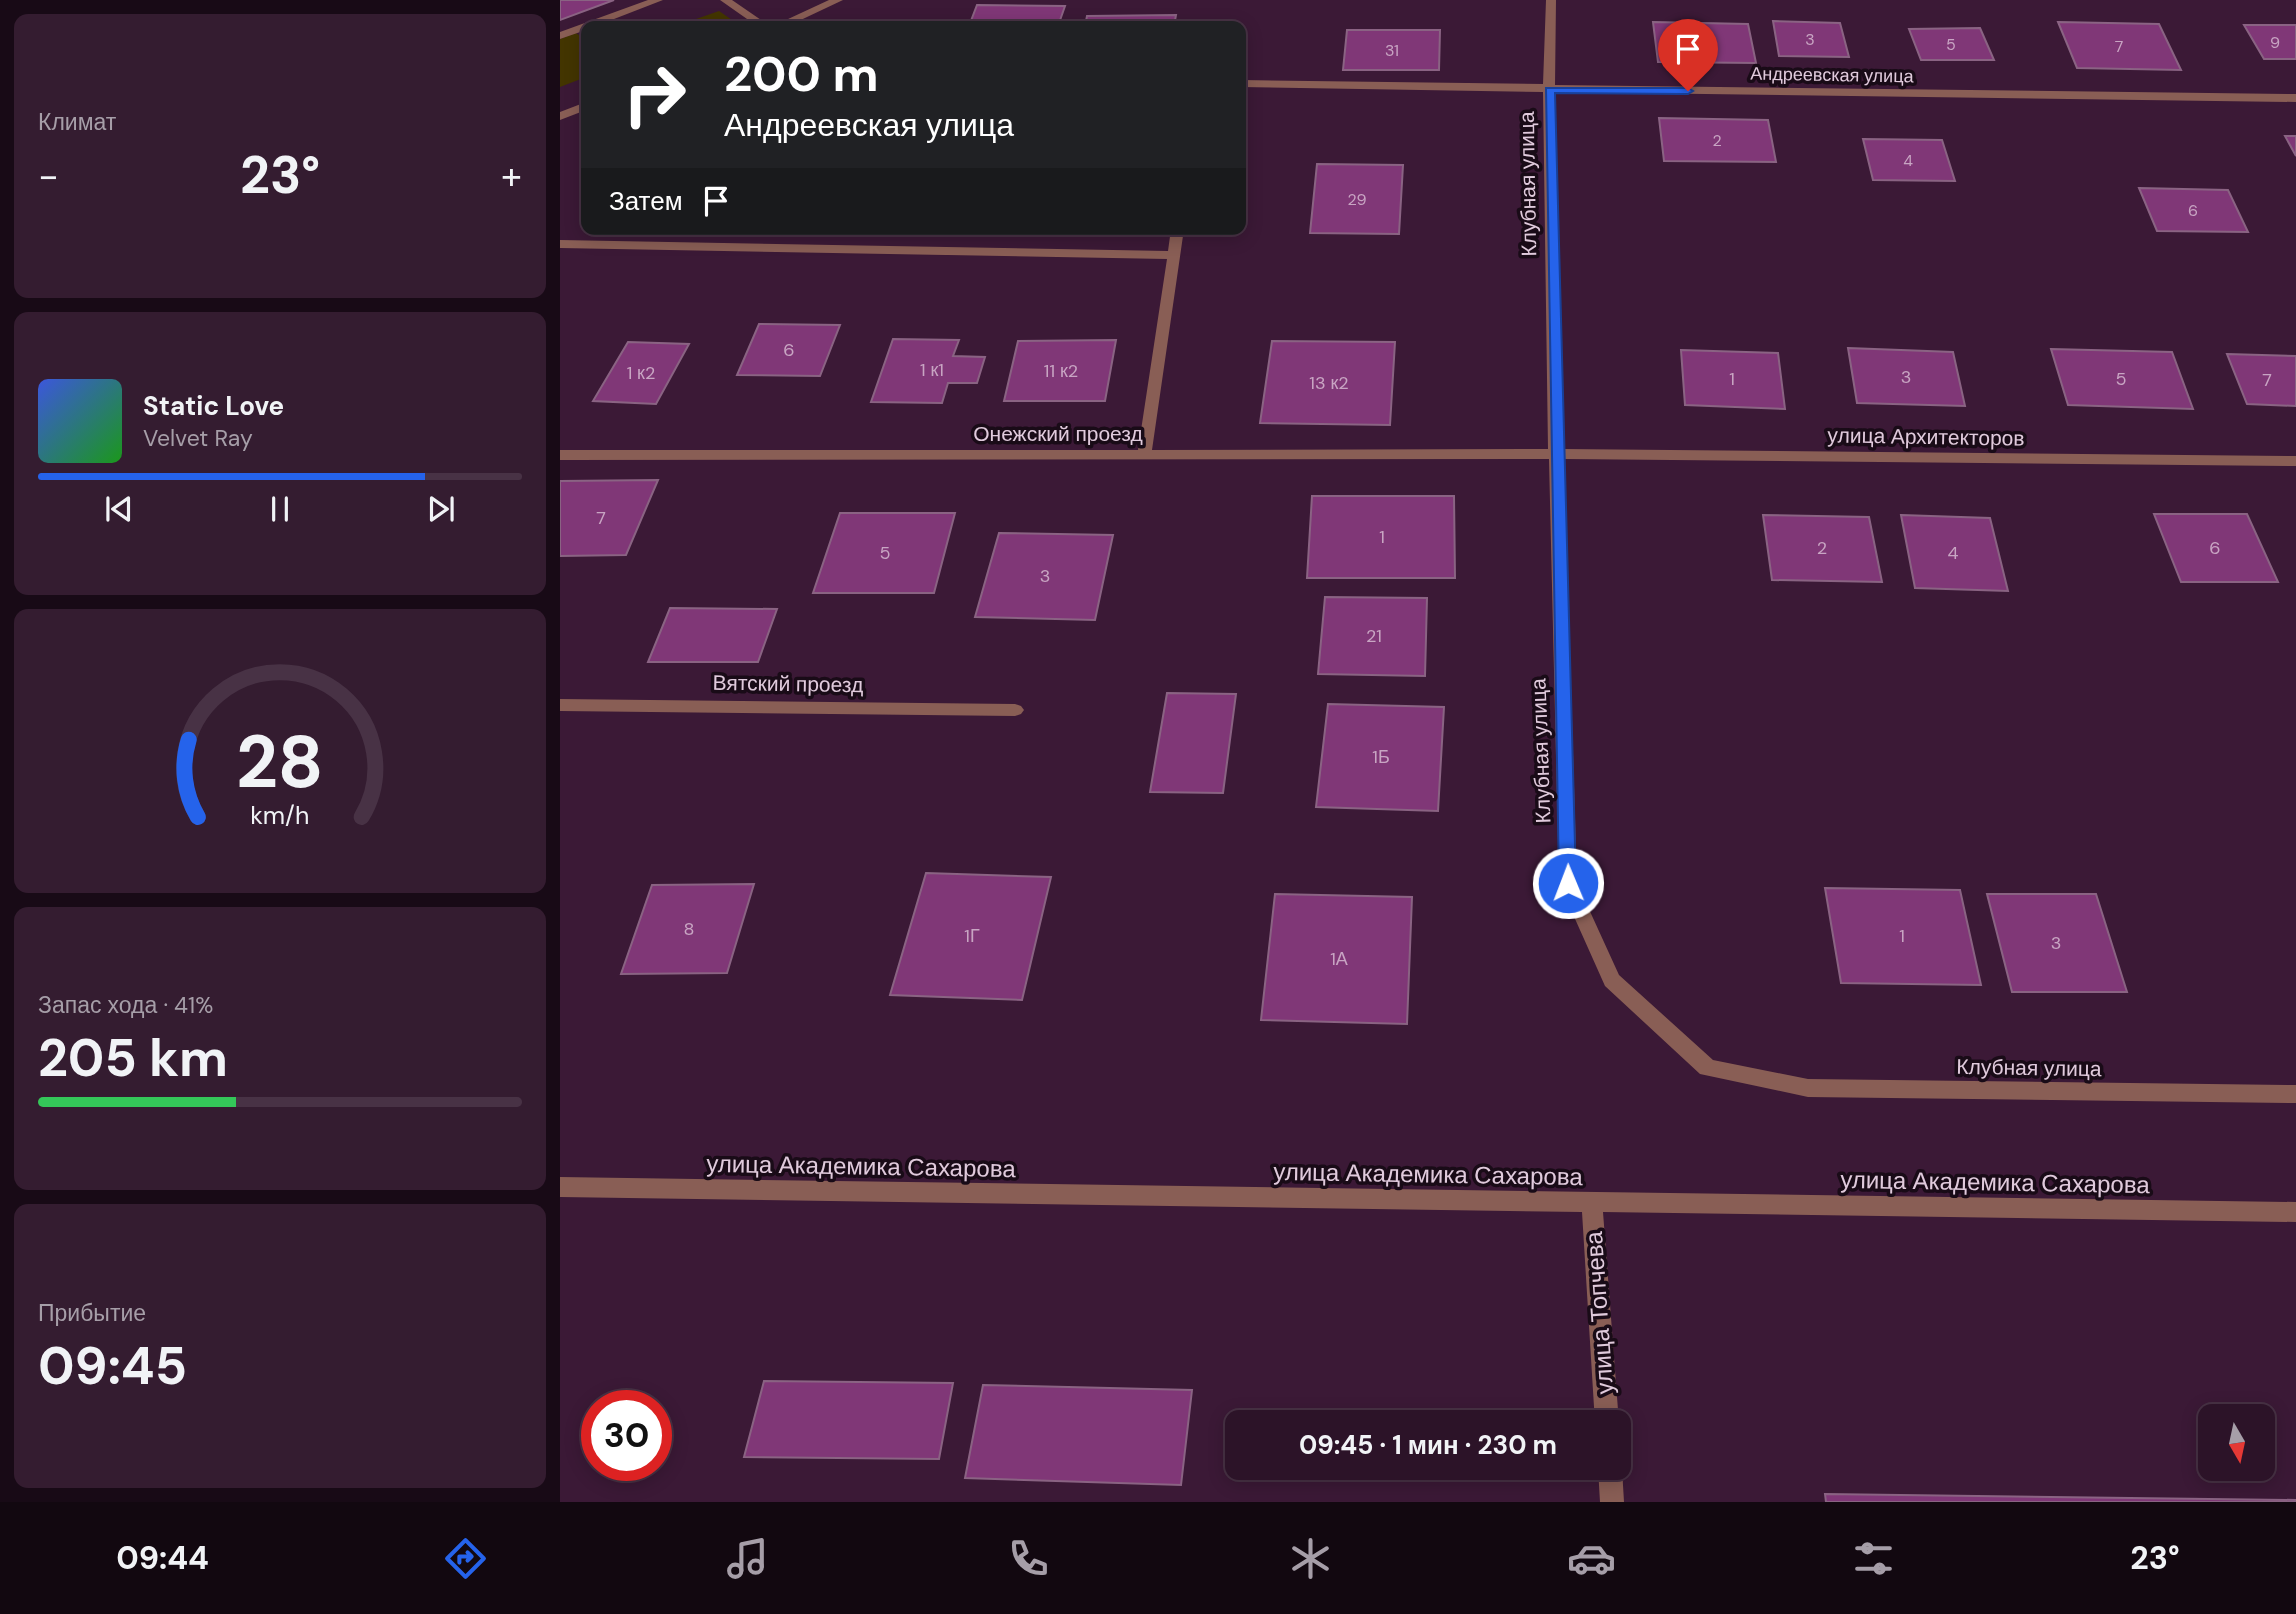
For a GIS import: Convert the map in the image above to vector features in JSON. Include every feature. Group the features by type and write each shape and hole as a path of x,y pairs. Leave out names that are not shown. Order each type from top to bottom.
{"street":[{"path":"600,21 658,0"},
{"path":"725,0 756,21"},
{"path":"790,21 838,0"},
{"name":"Клубная улица","path":"1551,0 1549,90 1556,454 1568,883 1612,981 1707,1068 1808,1088 2296,1094"},
{"path":"560,36 581,28"},
{"name":"Андреевская улица","path":"1246,84 2296,98"},
{"path":"560,116 581,108"},
{"path":"1144,456 1177,235"},
{"path":"560,244 1172,255"},
{"name":"Онежский проезд","path":"560,455 1556,454"},
{"name":"улица Архитекторов","path":"1556,454 2296,461"},
{"name":"Вятский проезд","path":"560,705 1015,709"},
{"name":"улица Академика Сахарова","path":"560,1187 2296,1212"},
{"name":"улица Топчева","path":"1592,1203 1606,1410"},
{"path":"1611,1480 1612,1502"}],"shaded area":[{"path":"719,11 734,21 690,21"},
{"path":"576,33 581,36 581,79 560,87 560,39"}],"building":[{"path":"560,0 614,0 560,20"},
{"path":"977,5 1065,6 1060,21 971,21"},
{"path":"1176,15 1175,21 1086,21 1087,16"},
{"path":"1773,21 1840,23 1849,57 1779,56"},
{"path":"1653,22 1748,24 1756,63 1658,62"},
{"path":"2058,22 2159,24 2181,70 2077,68"},
{"path":"2244,25 2296,25 2296,59 2264,59"},
{"path":"1980,28 1994,60 1921,60 1909,29"},
{"path":"1347,30 1440,30 1439,70 1343,70"},
{"path":"1659,118 1768,120 1776,162 1664,161"},
{"path":"2285,136 2296,136 2296,156"},
{"path":"1863,139 1942,140 1955,181 1873,180"},
{"path":"1317,164 1403,165 1399,234 1310,233"},
{"path":"2139,188 2228,190 2248,232 2157,231"},
{"path":"759,324 840,325 820,376 737,375"},
{"path":"893,339 959,340 953,356 985,357 977,383 948,383 942,403 871,402"},
{"path":"1116,340 1105,401 1004,401 1018,341"},
{"path":"1272,341 1395,342 1390,425 1260,423"},
{"path":"628,342 689,344 656,404 593,401"},
{"path":"1848,348 1953,352 1965,406 1857,403"},
{"path":"2051,349 2172,352 2193,409 2068,405"},
{"path":"1681,350 1778,353 1785,409 1685,405"},
{"path":"2227,354 2296,356 2296,406 2247,404"},
{"path":"658,480 626,555 560,556 560,481"},
{"path":"1312,496 1454,496 1455,578 1307,578"},
{"path":"840,513 955,513 934,593 813,593"},
{"path":"2154,514 2247,514 2278,582 2181,582"},
{"path":"1763,515 1869,517 1882,582 1772,580"},
{"path":"1901,515 1990,518 2008,591 1915,588"},
{"path":"999,533 1113,535 1095,620 975,617"},
{"path":"1325,597 1427,598 1425,676 1318,674"},
{"path":"670,608 777,609 758,662 648,662"},
{"path":"1167,693 1236,694 1223,793 1150,792"},
{"path":"1328,704 1444,707 1438,811 1316,807"},
{"path":"926,873 1051,877 1022,1000 890,995"},
{"path":"754,884 727,973 621,974 652,885"},
{"path":"1825,888 1960,890 1981,985 1841,983"},
{"path":"1275,894 1412,897 1407,1024 1261,1020"},
{"path":"1987,894 2096,894 2127,992 2012,992"},
{"path":"764,1381 953,1383 939,1459 744,1457"},
{"path":"983,1385 1192,1390 1181,1485 965,1478"},
{"path":"1825,1494 2296,1500 2296,1502 1826,1502"}],"route":[{"path":"1568,883 1549,90 1688,91"}]}
